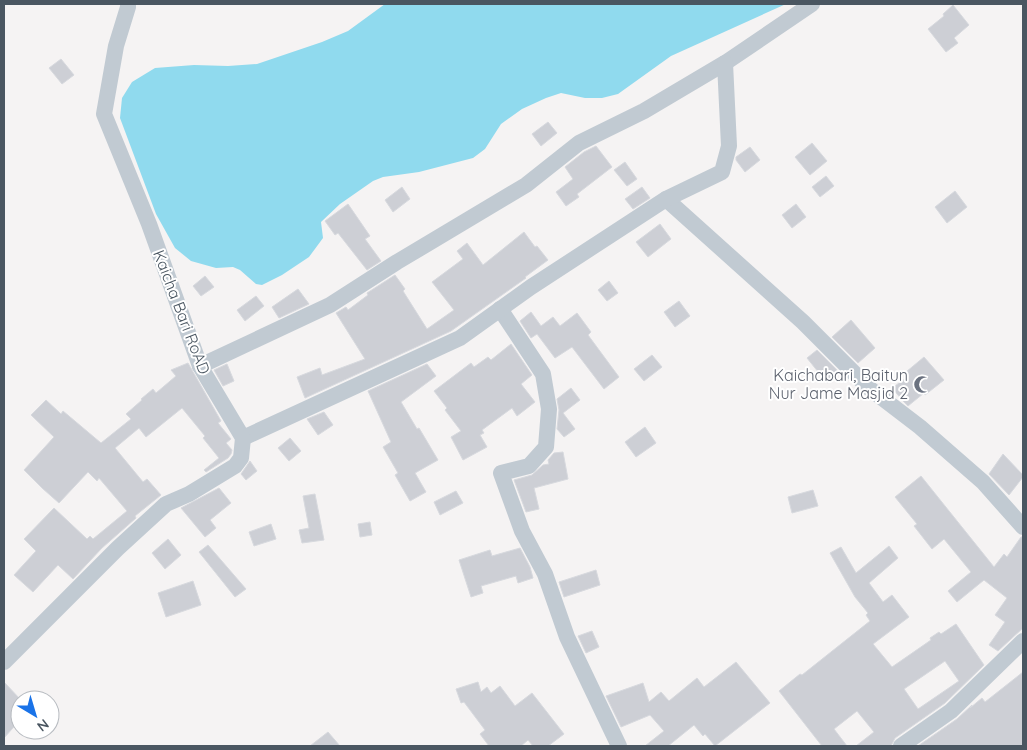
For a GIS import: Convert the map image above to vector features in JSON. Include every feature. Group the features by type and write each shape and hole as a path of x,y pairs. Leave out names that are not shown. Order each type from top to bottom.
{"street":[{"name":"Kaicha Bari RoAD","path":"128,4 116,46 104,114 149,224 200,366 243,438"},
{"path":"200,366 330,305 397,262 526,185 579,144 644,111 725,63 812,4"},
{"path":"4,662 118,548 166,504 189,494 235,466 240,458 243,438 460,338 531,287 666,199 722,172 729,146 725,63"},
{"path":"666,199 803,322 869,388 920,427 983,482 1023,526"},
{"path":"500,309 543,374 549,409 546,446 529,466 501,473 522,531 545,574 567,637 619,746"},
{"path":"902,746 951,711 1023,641"}],"water":[{"path":"385,4 786,4 671,56 618,94 602,98 585,98 561,93 522,109 501,124 485,149 473,158 419,172 383,177 373,181 340,204 321,222 323,238 309,257 282,275 262,285 256,284 240,270 233,267 216,268 191,261 175,248 156,214 120,118 122,98 132,82 155,68 257,64 348,31"}],"building":[{"path":"953,5 969,25 954,38 958,43 946,52 928,29 944,16 943,14"},
{"path":"61,59 74,75 62,84 49,68"},
{"path":"548,122 557,133 541,146 532,134"},
{"path":"812,143 827,161 810,175 795,157"},
{"path":"596,146 612,167 577,194 579,197 566,206 556,192 573,179 565,167 584,152"},
{"path":"750,147 760,160 745,172 736,160 736,157"},
{"path":"625,162 637,179 627,186 614,170"},
{"path":"826,176 834,186 820,197 812,187"},
{"path":"402,187 410,199 393,212 385,200"},
{"path":"642,187 650,198 633,209 625,199"},
{"path":"955,191 967,207 947,223 935,207"},
{"path":"348,204 370,236 365,239 381,261 367,270 338,233 335,235 325,221"},
{"path":"796,204 806,217 792,228 782,215"},
{"path":"660,224 671,239 648,257 636,242"},
{"path":"524,232 548,260 526,278 451,331 305,398 297,377 320,368 322,375 365,359 336,313 346,307 348,310 368,295 367,293 395,275 427,329 454,310 432,282 463,259 457,251 467,243 483,265"},
{"path":"205,276 214,287 201,296 193,286"},
{"path":"609,281 618,293 607,301 598,290"},
{"path":"298,289 309,304 279,318 272,307"},
{"path":"256,296 264,306 245,321 237,310"},
{"path":"679,301 690,316 675,327 664,312"},
{"path":"531,312 541,326 553,317 560,326 577,313 591,332 588,335 619,377 604,389 572,347 555,358 537,334 531,338 520,321"},
{"path":"851,320 875,348 858,363 832,337"},
{"path":"511,344 532,375 521,384 535,402 517,416 512,408 482,430 484,433 480,435 487,447 463,460 451,437 461,431 445,410 447,408 434,391 471,363 474,367 488,357 491,360"},
{"path":"817,350 840,373 827,383 807,358"},
{"path":"652,355 662,367 644,381 634,369"},
{"path":"924,357 944,380 908,406 892,388 909,376 906,372"},
{"path":"188,363 221,421 218,423 231,439 226,443 232,450 231,454 206,472 204,470 219,458 203,438 205,436 182,408 146,437 139,428 115,448 143,482 147,479 161,495 135,516 136,518 102,548 73,579 58,565 33,592 14,575 36,551 24,539 54,508 87,539 90,536 93,539 127,511 99,478 97,481 88,472 59,503 24,470 54,437 31,415 46,400 61,414 63,411 101,443 131,419 126,414 141,399 153,389 156,393 176,376 171,370"},
{"path":"227,364 234,381 223,386 214,370"},
{"path":"427,364 436,376 401,402 438,460 415,473 426,492 410,501 395,475 398,473 383,447 391,442 368,391"},
{"path":"571,388 580,400 563,413 575,429 564,437 557,429 559,410 557,399"},
{"path":"324,412 333,425 318,435 307,419"},
{"path":"645,427 656,443 636,457 625,442"},
{"path":"290,438 301,451 289,461 278,448"},
{"path":"563,452 568,479 534,488 539,509 526,512 514,480 532,475 543,465 549,464 548,460 554,453"},
{"path":"1003,454 1023,475 1009,495 989,474"},
{"path":"250,461 257,471 246,480 241,474"},
{"path":"921,476 994,567 1004,554 1007,557 1021,537 1023,537 1023,628 998,651 989,645 1005,622 995,615 1007,598 984,580 957,602 948,591 971,572 944,539 932,549 914,526 917,524 895,497"},
{"path":"219,488 231,503 210,520 216,528 205,537 181,508"},
{"path":"813,490 818,506 792,513 788,497"},
{"path":"456,491 463,503 440,515 434,502"},
{"path":"315,494 324,540 302,543 299,530 309,528 303,496"},
{"path":"370,522 372,535 360,537 358,524"},
{"path":"271,524 276,539 254,546 249,532"},
{"path":"168,539 181,555 165,569 152,553"},
{"path":"208,545 246,589 235,597 199,552"},
{"path":"889,546 898,558 869,583 883,602 892,595 909,617 873,644 892,667 931,640 930,638 939,632 941,634 956,624 984,665 945,703 895,738 891,746 856,746 874,732 857,711 834,729 847,746 822,746 779,691 870,621 866,615 868,613 855,597 830,553 841,547 856,573","holes":["945,661 959,681 918,709 904,689"]},
{"path":"520,548 530,567 533,578 518,583 516,576 481,586 483,593 471,597 459,560 490,550 492,556"},
{"path":"596,570 600,585 564,597 559,582"},
{"path":"193,581 201,605 166,617 158,593"},
{"path":"592,631 599,647 586,653 578,636"},
{"path":"736,662 770,703 715,746 694,725 668,746 645,746 664,731 650,715 621,727 606,696 643,683 649,702 661,692 669,701 697,678 704,687"},
{"path":"1023,672 1023,746 918,746 957,719 982,698 985,702"},
{"path":"4,682 12,690 10,690 10,731 4,738"},
{"path":"478,682 481,692 487,687 491,693 500,686 515,706 532,693 564,734 548,746 533,746 528,740 521,746 489,746 480,734 485,730 464,702 461,703 456,689"},
{"path":"328,732 340,746 310,746"}],"place":[{"name":"Kaichabari, Baitun Nur Jame Masjid 2","path":"922,384"}]}
